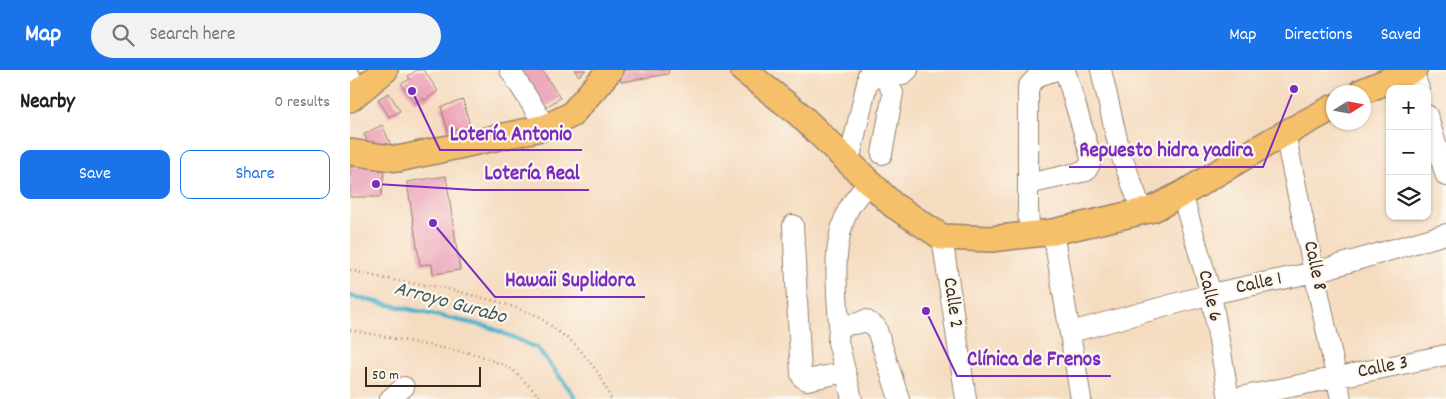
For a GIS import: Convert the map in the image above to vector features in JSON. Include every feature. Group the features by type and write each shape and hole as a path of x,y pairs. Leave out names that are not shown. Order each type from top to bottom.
{"main road":[{"path":"352,90 385,70"},
{"path":"350,152 398,159 546,127 571,115 610,70"},
{"path":"743,70 799,114 894,205 942,237 991,239 1042,233 1153,209 1326,111"},
{"path":"1371,88 1414,70"}],"street":[{"path":"510,70 546,127"},
{"path":"875,75 903,74 908,70"},
{"path":"1056,70 1038,76 1028,87 1028,184 1071,332 1081,399"},
{"path":"1028,184 1086,171 1090,164 1091,157 1065,70"},
{"path":"1101,70 1120,152 1142,211"},
{"path":"1414,70 1418,85"},
{"path":"849,161 875,75"},
{"path":"875,75 893,93 882,154"},
{"path":"1431,129 1446,176"},
{"name":"Calle 8","path":"1285,134 1341,399"},
{"path":"852,399 838,342 836,258 840,234 849,208 869,182"},
{"name":"Calle 6","path":"1182,194 1211,294 1230,399"},
{"path":"793,225 801,374 807,380 844,372"},
{"name":"Calle 1","path":"1071,332 1211,294 1315,272 1446,234"},
{"name":"Calle 2","path":"942,237 966,399"},
{"path":"839,326 866,320 876,327 899,399"},
{"name":"Calle 3","path":"1230,399 1446,355"}],"path":[{"path":"350,270 386,279 444,288 502,303 538,316 576,345 599,374 611,399"},
{"path":"350,330 479,355 512,369 541,399"}],"building":[{"path":"417,70 424,70 438,91 424,101 423,98 415,103 401,84 410,79 408,76"},
{"path":"514,70 542,70 560,98 538,112"},
{"path":"574,70 586,70 579,76"},
{"path":"620,70 669,70 668,74 621,82"},
{"path":"389,93 400,111 389,117 378,99"},
{"path":"463,100 470,126 448,132 441,107"},
{"path":"382,125 393,149 372,151 364,134"},
{"path":"368,166 384,172 381,197 350,197 350,167"},
{"path":"446,176 460,270 433,274 432,264 420,265 407,182"}],"waterway":[{"name":"Arroyo Gurabo","path":"350,296 489,327 537,348 575,399"}],"place":[{"name":"Repuesto hidra yadira","path":"1294,89"},
{"name":"Lotería Antonio","path":"412,91"},
{"name":"Lotería Real","path":"376,184"},
{"name":"Hawaii Suplidora","path":"433,223"},
{"name":"Clínica de Frenos","path":"926,311"}]}
